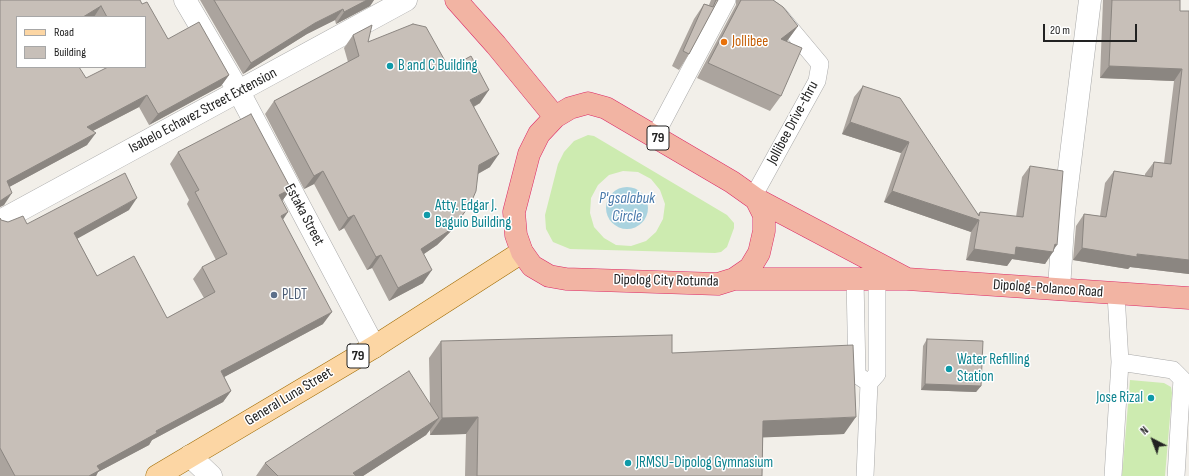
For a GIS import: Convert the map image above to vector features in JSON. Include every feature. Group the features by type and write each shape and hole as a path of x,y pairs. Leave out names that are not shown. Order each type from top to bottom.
{"highway":[{"path":"458,1 555,117"},
{"name":"Dipolog City Rotunda","path":"588,104 606,108 732,182 755,198 764,215 764,231 759,253 750,268 734,279 718,284 566,279 549,276 532,266 522,252 516,235 514,212 529,154 538,134 555,117 570,108 588,104"},
{"path":"755,198 907,279"},
{"name":"Dipolog-Polanco Road","path":"734,279 907,279 1189,298"}],"main road":[{"name":"General Luna Street","path":"157,476 374,347 522,252"}],"street":[{"name":"Estaka Street","path":"185,0 239,92 374,347"},
{"name":"Isabelo Echavez Street Extension","path":"0,221 406,0"},
{"path":"1059,289 1064,211 1090,0"},
{"path":"190,456 211,476"}],"lane":[{"path":"655,136 727,0"},
{"name":"Jollibee Drive-thru","path":"755,198 817,81 820,64 779,15 758,0"},
{"path":"854,279 857,375 869,382"},
{"path":"865,476 869,382 877,374 876,279"},
{"path":"1113,476 1120,362 1116,294"},
{"path":"1120,362 1173,370 1182,379 1176,476"}],"green space":[{"path":"588,135 594,136 727,215 734,223 734,228 727,247 721,252 715,253 570,249 553,242 546,229 545,215 558,164 564,152 574,141","holes":["623,171 638,172 651,179 660,190 665,204 663,219 656,232 646,241 631,246 616,245 604,238 594,227 590,213 591,198 598,185 609,175"]},
{"path":"1130,380 1164,383 1171,387 1172,393 1165,476 1122,476"}],"water":[{"name":"P'gsalabuk Circle","path":"627,187 642,193 648,208 642,223 627,229 612,223 606,208 612,193"}],"building":[{"path":"0,0 140,0 142,4 147,2 168,39 199,22 229,75 158,114 147,95 87,127 96,133 7,181 12,193 0,201"},
{"path":"214,0 367,0 344,12 343,9 315,23 251,63"},
{"path":"716,0 718,0 689,54 683,51 704,4 713,7"},
{"path":"741,0 773,0 783,7 798,26 781,39 802,48 781,96 708,63"},
{"path":"1112,0 1180,0 1180,11 1189,11 1189,260 1137,254 1137,257 1082,248 1084,214 1106,217 1114,171 1152,177 1154,162 1171,164 1182,69 1109,66"},
{"path":"413,24 426,27 449,68 471,56 489,90 470,100 499,154 479,165 476,191 470,205 461,217 447,232 421,249 432,270 398,288 381,255 376,257 354,215 348,218 323,171 314,176 274,101 359,56 353,35 372,25 368,42"},
{"path":"863,86 900,98 979,216 980,212 1023,217 1030,166 1063,171 1057,245 1055,244 1053,252 1016,247 1015,255 974,249 979,220 892,191 909,142 850,122"},
{"path":"251,114 291,189 279,195 288,212 281,216 332,312 221,371 231,391 156,431 157,433 97,466 100,470 89,476 15,476 0,448 0,218 1,220 8,222 23,216 27,224 125,173 137,198 74,233 97,276 134,256 167,318 215,292 202,267 227,254 195,192 199,190 178,152"},
{"path":"672,335 672,353 853,345 856,417 763,421 762,476 477,476 478,417 442,418 441,341"},
{"name":"Water Refilling Station","path":"927,339 983,341 981,386 925,384"},
{"path":"409,371 439,418 353,473 356,476 278,476 265,463"}],"place":[{"name":"Jollibee","path":"724,42"},
{"name":"B and C Building","path":"390,66"},
{"name":"Atty. Edgar J. Baguio Building","path":"427,215"},
{"name":"PLDT","path":"274,295"},
{"name":"Water Refilling Station","path":"949,369"},
{"name":"Jose Rizal","path":"1151,398"},
{"name":"JRMSU-Dipolog Gymnasium","path":"628,463"}]}
